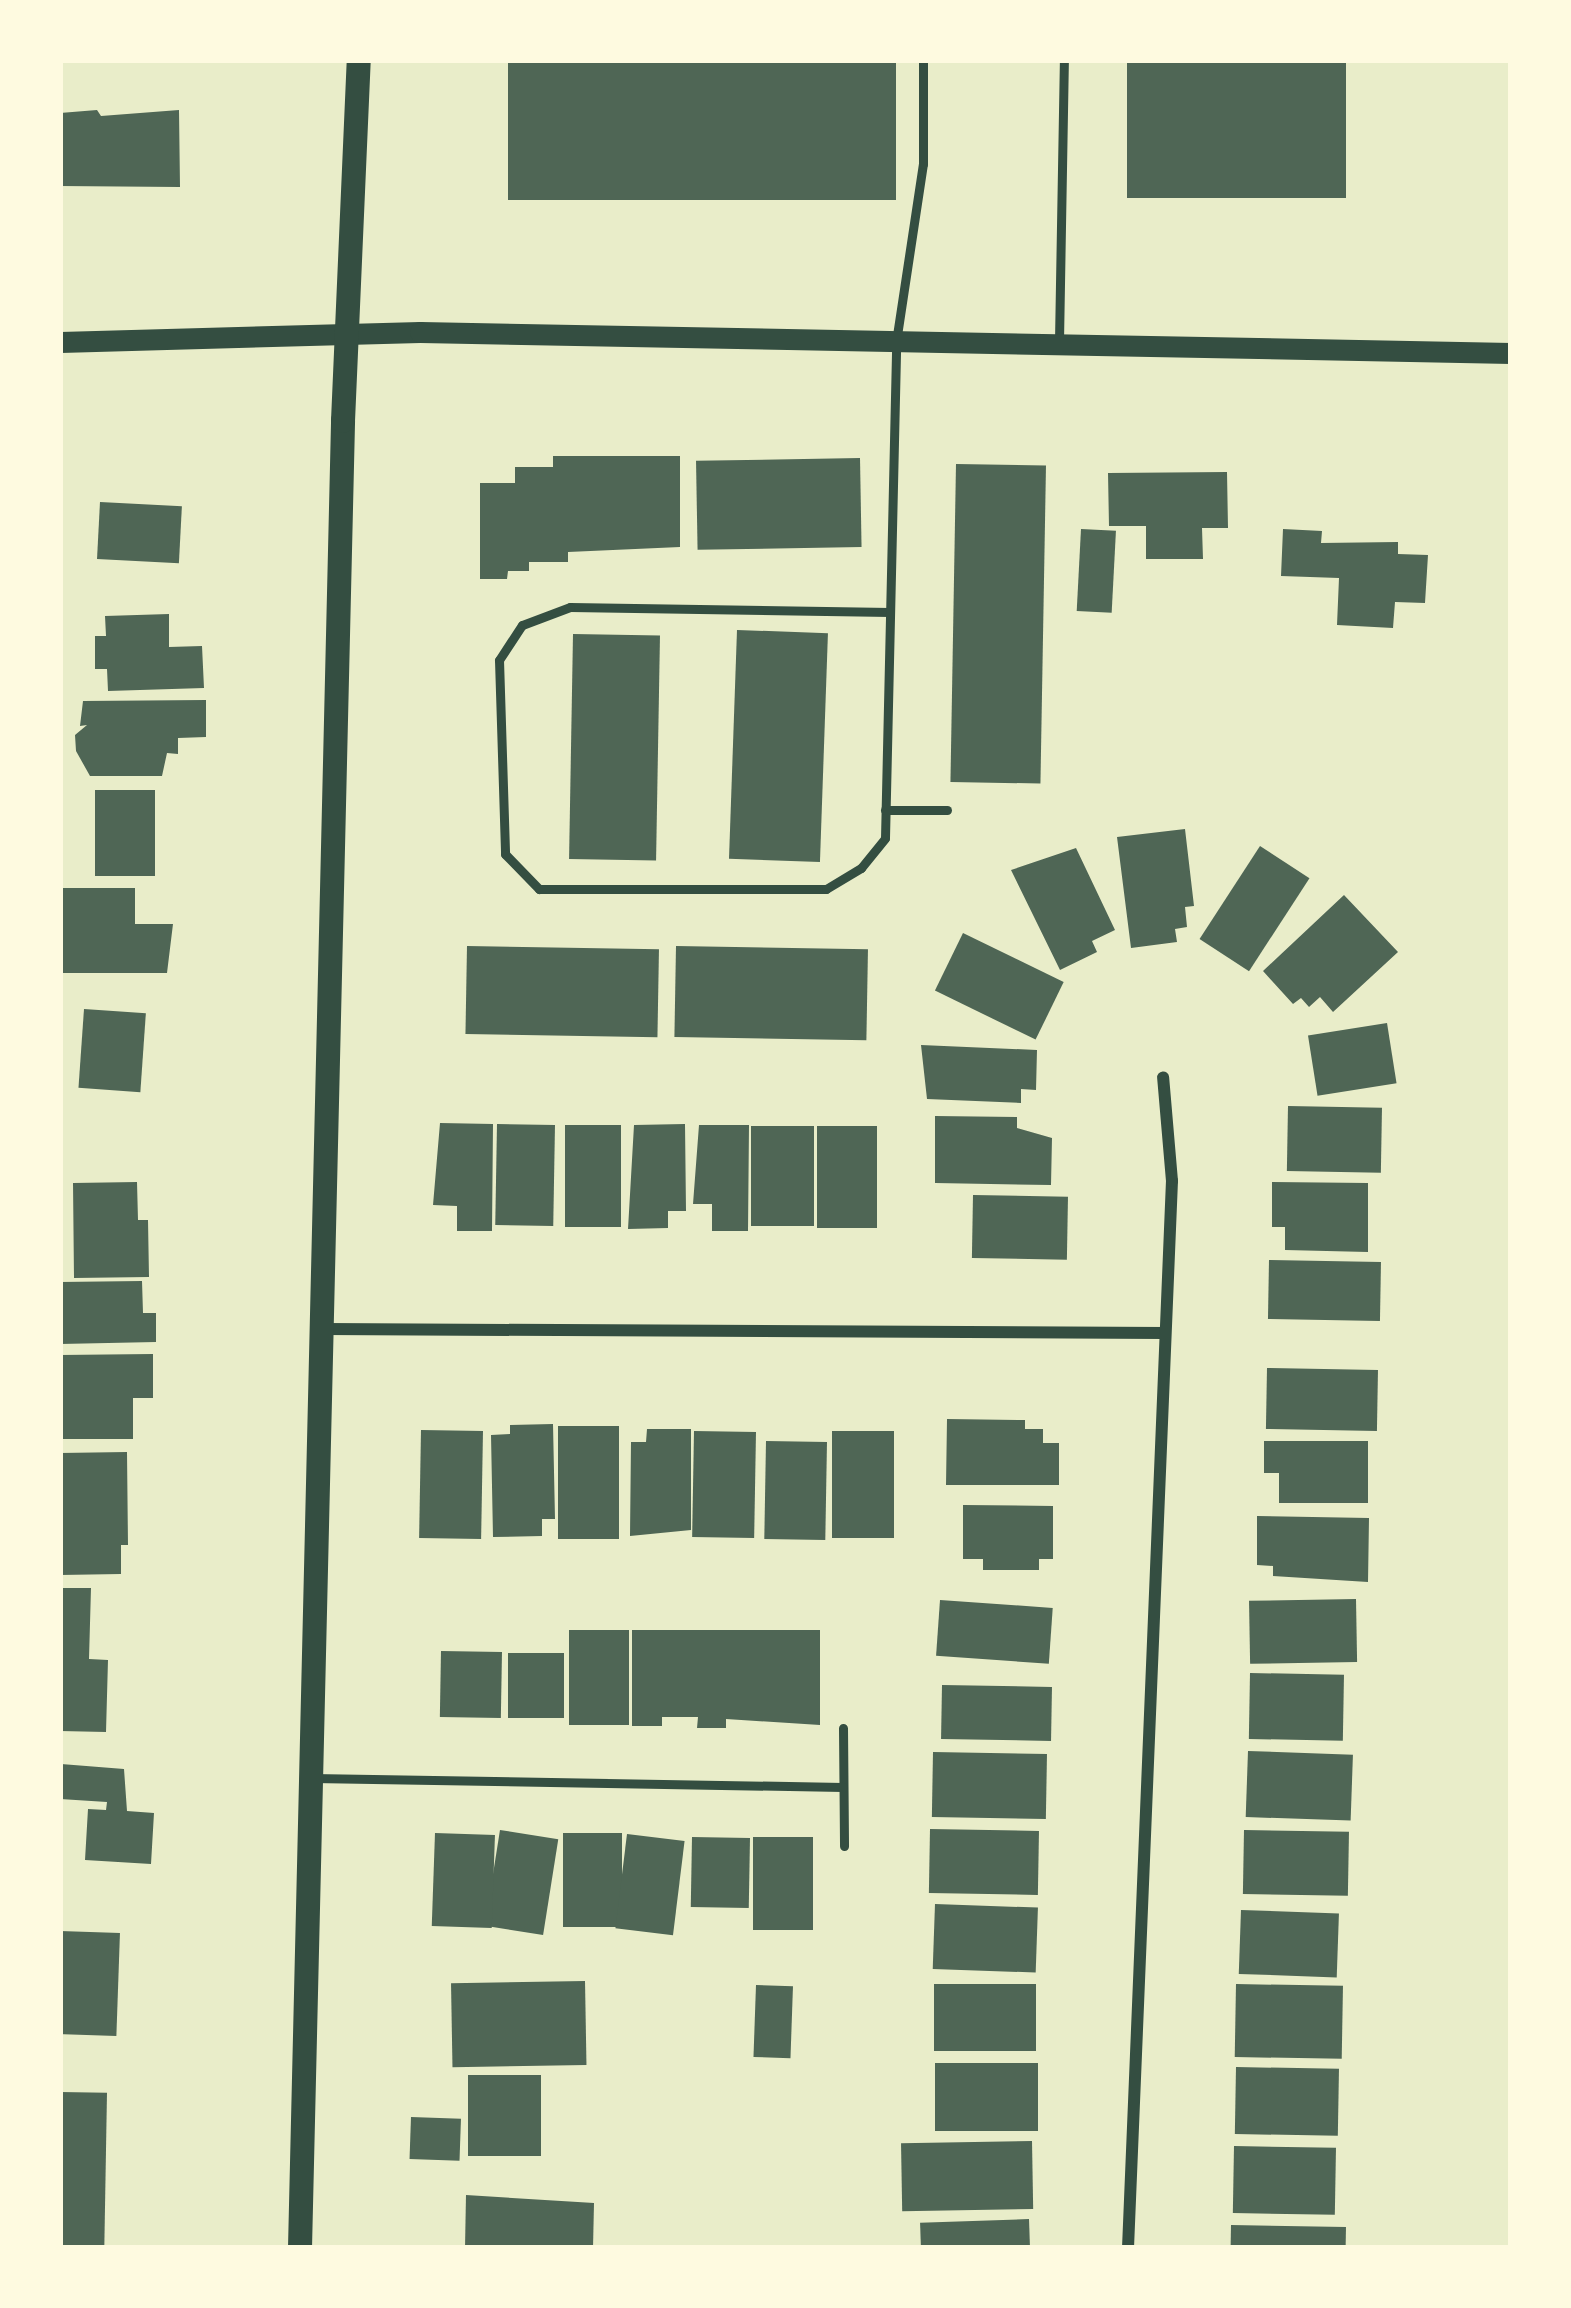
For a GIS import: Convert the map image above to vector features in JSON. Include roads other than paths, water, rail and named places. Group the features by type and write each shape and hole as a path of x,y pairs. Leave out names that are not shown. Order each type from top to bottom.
{"main road":[{"path":"300,2248 347,335 359,60"}],"street":[{"path":"60,342 347,335 1059,341 1511,353"},
{"path":"1128,2248 1172,1166 1162,1077"},
{"path":"324,1328 1165,1333"}],"lane":[{"path":"890,613 570,607 522,625 499,660 505,854 539,890 826,889 861,868 885,838 885,810 890,613 896,342 923,164 923,60"},
{"path":"1059,341 1064,60"},
{"path":"885,810 947,810"},
{"path":"843,1728 844,1846"},
{"path":"312,1778 843,1786"}]}
